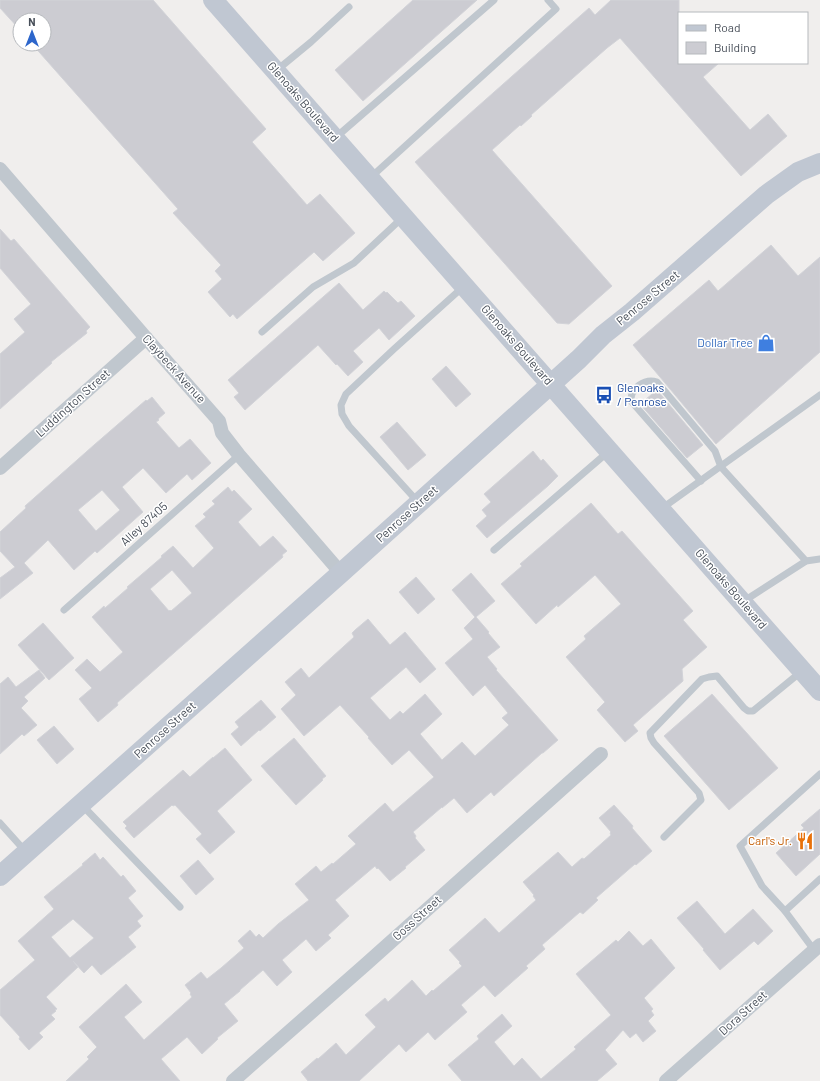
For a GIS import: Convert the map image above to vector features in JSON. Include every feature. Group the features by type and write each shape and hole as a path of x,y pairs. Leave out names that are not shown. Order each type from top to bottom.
{"main road":[{"name":"Glenoaks Boulevard","path":"213,0 820,692"},
{"name":"Penrose Street","path":"0,876 342,573 603,335 632,312 766,195 798,172 820,163"}],"street":[{"name":"Claybeck Avenue","path":"0,169 219,421 222,433 239,455 342,573"},
{"name":"Luddington Street","path":"0,468 146,338"},
{"name":"Goss Street","path":"233,1081 371,960 601,754"},
{"name":"Dora Street","path":"666,1081 817,947"}],"lane":[{"path":"334,138 494,0"},
{"path":"370,178 556,9 548,0"},
{"path":"276,71 311,42 349,7"},
{"path":"262,332 313,287 354,263 404,217"},
{"path":"419,503 349,426 342,414 341,405 346,394 464,286"},
{"path":"701,481 631,401 631,396 634,389 638,385 647,381 657,382 715,451 721,467 806,561"},
{"path":"661,509 820,395"},
{"path":"494,550 609,451"},
{"name":"Alley 87405","path":"64,610 239,455"},
{"path":"742,602 806,561 820,559"},
{"path":"664,837 701,800 699,793 654,743 650,733 702,680 709,677 717,676 744,708 748,711 753,711 802,671"},
{"path":"817,947 762,886 740,846 820,775"},
{"path":"81,804 180,907"},
{"path":"0,823 26,852"},
{"path":"785,911 820,879"}],"building":[{"path":"0,0 153,0 266,129 252,142 307,205 320,194 355,233 323,261 314,252 237,319 233,314 230,317 208,292 222,279 215,271 221,265 173,213 178,209 39,52 52,52 52,12 12,12 12,21 0,8"},
{"path":"413,0 477,0 363,101 335,70"},
{"path":"611,0 679,0 678,64 718,64 703,77 750,130 768,114 787,136 741,176 620,38 607,48 531,115 532,116 521,126 520,125 492,150 612,286 569,324 557,323 415,162 589,8 595,15"},
{"path":"0,229 11,241 14,239 90,327 86,331 87,333 51,362 52,363 0,409 0,354 25,332 14,319 31,304 0,268"},
{"path":"771,245 798,276 820,257 820,352 716,444 633,345 709,280 718,291"},
{"path":"339,283 363,310 384,291 398,303 401,301 415,316 389,340 379,328 353,351 363,362 348,376 318,345 245,410 234,397 239,393 228,380"},
{"path":"446,366 471,394 456,407 432,379"},
{"path":"657,390 703,445 687,458 640,404"},
{"path":"152,397 165,413 156,422 179,448 190,439 211,463 192,480 187,474 166,493 143,468 122,487 143,512 97,553 95,551 74,570 48,540 24,563 33,573 0,599 0,578 15,567 0,551 0,532 26,508 25,506 146,400 147,401","holes":["102,490 120,510 96,531 78,510"]},
{"path":"397,422 426,455 408,470 380,437"},
{"path":"533,451 541,461 543,459 558,476 487,538 476,526 487,516 482,510 491,502 484,494"},
{"path":"228,487 232,492 234,490 252,509 238,522 260,547 273,536 287,551 282,555 283,557 117,703 118,705 98,722 79,699 92,688 75,670 87,659 100,672 123,652 92,617 128,588 127,587 173,546 193,568 214,548 195,526 206,517 203,514 215,504 212,501","holes":["172,570 192,593 171,611 169,611 150,589"]},
{"path":"591,503 618,534 622,531 693,611 683,620 707,647 682,669 683,681 633,725 638,731 625,742 597,710 605,702 566,657 586,639 584,636 621,604 595,575 536,624 501,584 522,566 520,564"},
{"path":"471,573 495,601 476,617 500,647 487,657 497,669 496,670 558,740 494,796 491,792 467,813 454,798 442,807 413,832 416,836 415,838 425,850 390,881 375,866 335,900 349,916 328,935 331,938 316,951 306,939 282,960 292,972 277,986 263,970 224,1004 238,1021 217,1038 218,1039 202,1054 187,1037 161,1059 180,1081 66,1081 89,1059 87,1057 97,1047 79,1027 126,984 142,1002 124,1017 144,1040 192,997 185,985 201,972 207,979 221,968 244,948 238,941 250,930 256,937 259,934 263,938 278,924 309,900 295,884 316,866 321,872 332,863 333,864 356,844 348,836 385,803 393,812 434,777 409,750 392,765 340,705 304,736 281,709 296,695 285,682 301,668 309,678 354,637 352,633 368,619 390,645 405,632 436,669 420,683 406,667 370,698 390,720 400,711 403,714 425,694 442,714 420,734 442,760 462,742 475,756 509,725 502,718 508,713 485,685 473,696 445,663 473,639 464,628 475,617 452,590"},
{"path":"416,577 435,599 418,614 399,592"},
{"path":"43,623 74,658 49,680 18,645"},
{"path":"39,670 45,678 24,697 28,701 21,708 37,725 24,736 22,734 0,754 0,684 8,677 16,687"},
{"path":"712,694 778,768 729,810 664,736"},
{"path":"261,700 276,717 241,746 231,734 239,727 235,722"},
{"path":"54,726 74,749 57,764 37,740"},
{"path":"294,738 326,776 296,805 261,766"},
{"path":"225,748 252,780 217,811 235,832 210,854 196,839 202,834 175,805 172,805 134,838 125,828 127,826 123,822 183,770 190,777"},
{"path":"614,805 633,826 632,828 652,851 596,898 598,900 583,914 580,912 542,945 545,949 526,966 528,968 495,997 484,985 461,1005 467,1012 435,1040 428,1032 406,1052 399,1044 359,1081 308,1081 301,1072 317,1058 318,1059 336,1043 346,1055 376,1027 365,1015 385,998 388,1002 412,980 426,996 462,966 449,950 485,918 499,933 536,900 533,896 534,895 523,882 558,852 572,867 582,858 584,859 611,835 611,832 599,818"},
{"name":"Carl's Jr.","path":"820,809 820,854 796,876 776,853 804,828 801,825"},
{"path":"95,853 100,860 103,857 121,877 123,875 136,891 128,898 143,916 137,921 141,926 128,937 136,947 101,975 92,965 84,973 73,961 78,967 46,997 57,1009 51,1015 55,1019 39,1033 43,1037 29,1050 19,1039 20,1037 0,1015 0,990 35,960 18,941 54,909 44,897 83,865 82,864","holes":["73,919 94,938 70,958 51,937"]},
{"path":"198,860 214,879 196,895 180,876"},
{"path":"697,901 725,934 753,909 773,931 758,945 754,941 720,970 677,918"},
{"path":"629,931 643,946 651,939 675,968 644,998 653,1009 651,1011 654,1015 648,1021 656,1031 643,1042 636,1033 630,1038 623,1030 605,1050 617,1064 597,1081 462,1081 448,1065 479,1039 477,1036 502,1014 512,1026 494,1042 514,1066 522,1058 541,1079 576,1049 574,1047 611,1015 576,974 616,940 618,942"}],"place":[{"name":"Dollar Tree","path":"766,343"},
{"name":"Glenoaks / Penrose","path":"604,395"},
{"name":"Carl's Jr.","path":"805,841"}]}
